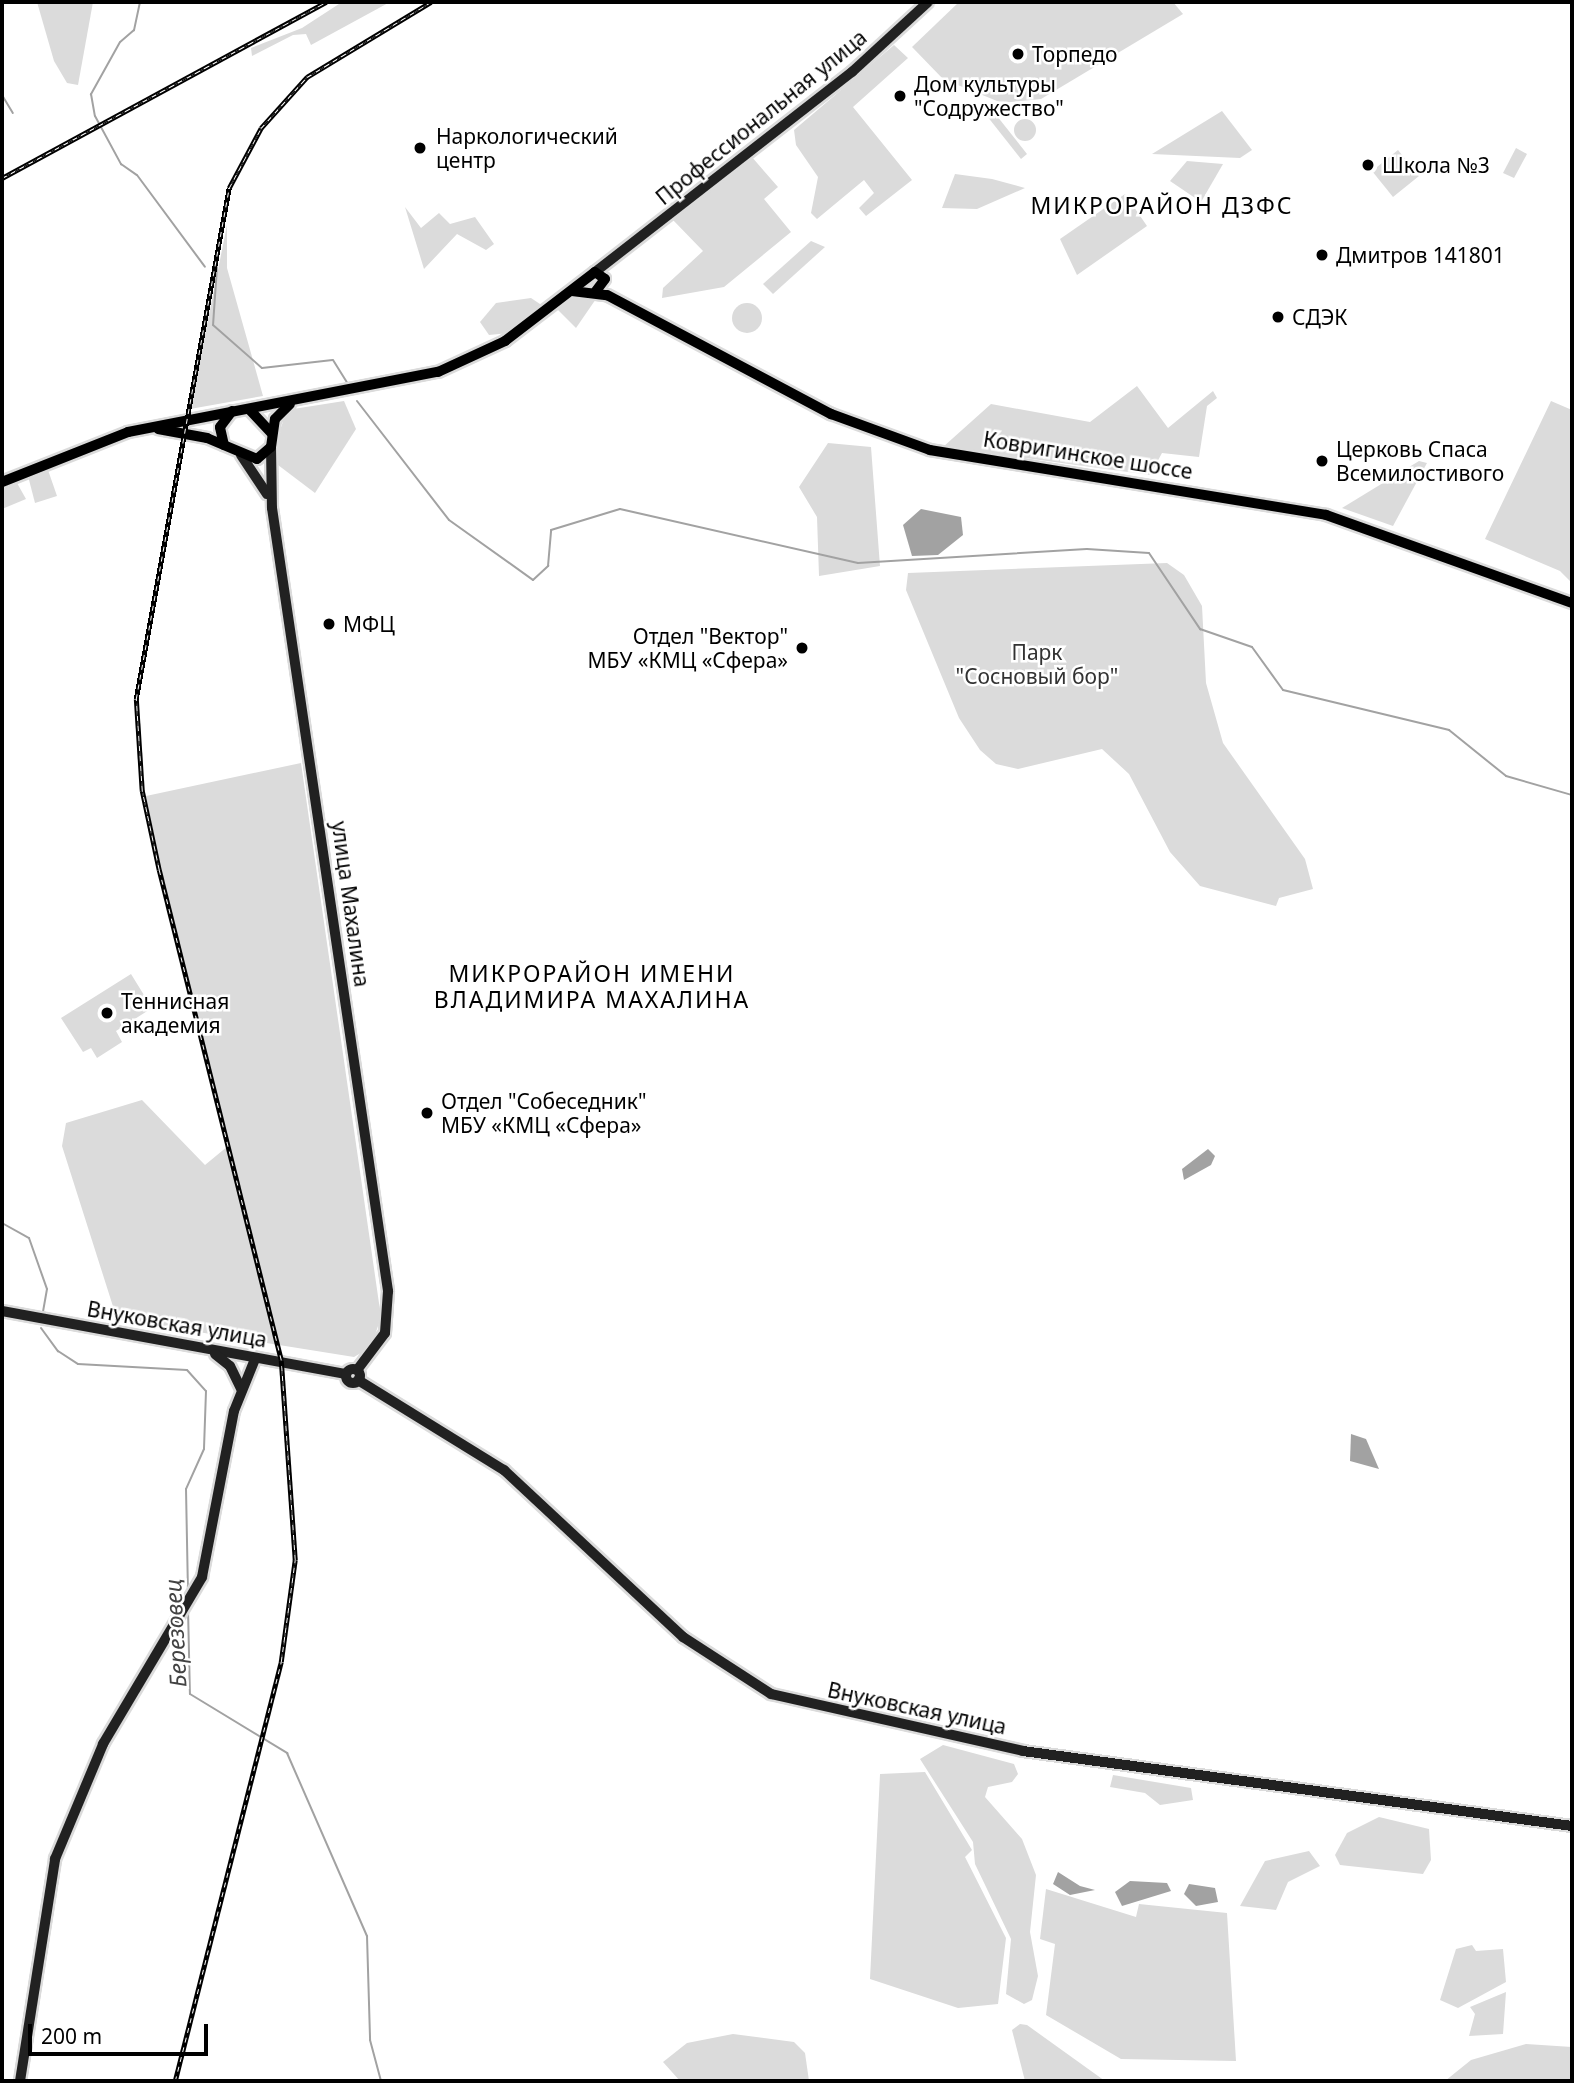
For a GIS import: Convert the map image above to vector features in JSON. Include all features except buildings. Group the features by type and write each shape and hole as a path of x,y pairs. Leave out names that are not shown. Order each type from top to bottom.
{"main road":[{"name":"Профессиональная улица","path":"248,409 293,402 460,365 505,341 572,291 596,282 615,258 852,72 928,2"},
{"name":"Ковригинское шоссе","path":"596,282 616,300 831,414 930,450 1326,515 1572,603"},
{"path":"272,435 275,419 293,402"},
{"path":"2,482 108,437 232,411 248,409 272,435"},
{"path":"224,444 220,427 232,411"},
{"path":"149,428 224,444 241,455 259,475 272,508"},
{"name":"улица Махалина","path":"272,435 272,508 388,1292 385,1333 358,1375"},
{"path":"241,455 257,459 271,447"},
{"name":"Внуковская улица","path":"2,1311 235,1356 252,1365 358,1375 504,1470 683,1637 771,1694 1023,1751 1572,1826"},
{"path":"208,1351 230,1366 241,1389"},
{"path":"20,2081 55,1859 103,1744 202,1577 241,1389 252,1365"}],"green space":[{"path":"37,2 93,2 78,85 67,83 54,61"},
{"path":"342,2 390,2 311,45 306,34 293,35 252,56 251,48 302,28"},
{"name":"Торпедо","path":"959,2 1173,2 1183,14 1041,99 1002,103 943,79 912,47"},
{"path":"894,45 908,58 853,107 912,180 866,216 859,208 874,193 864,180 817,219 811,213 818,177 796,145 794,130"},
{"path":"993,111 1027,154 1021,159 987,116"},
{"path":"1222,111 1252,150 1240,158 1152,154"},
{"path":"1021,119 1029,119 1036,126 1036,134 1029,141 1021,141 1014,134 1014,126"},
{"path":"1516,148 1527,154 1514,178 1503,173"},
{"path":"1398,150 1419,176 1393,197 1372,171"},
{"path":"751,156 778,187 764,199 791,232 724,287 662,298 663,288 703,251 673,220"},
{"path":"1187,161 1223,164 1201,202 1170,181"},
{"path":"955,174 992,179 1025,188 977,209 942,208"},
{"path":"1125,194 1147,226 1077,275 1060,239"},
{"path":"405,207 421,228 439,213 450,224 475,217 494,244 486,250 457,234 424,269"},
{"path":"227,225 227,268 263,396 190,409"},
{"path":"811,241 825,247 773,294 763,284"},
{"path":"579,291 598,296 576,328 555,307"},
{"path":"531,298 543,306 509,333 489,335 480,322 496,303"},
{"path":"747,303 758,307 762,318 758,329 747,333 736,329 732,318 736,307"},
{"path":"1137,386 1168,428 1213,391 1217,398 1207,406 1199,457 1162,453 1150,475 943,447 991,404 1090,422"},
{"path":"344,401 356,429 315,493 278,465 278,436 287,410"},
{"path":"1551,401 1572,410 1572,583 1560,571 1485,539"},
{"path":"828,443 871,447 880,566 819,576 817,517 799,487"},
{"path":"1419,461 1427,463 1393,526 1342,508"},
{"path":"48,470 57,496 35,503 28,476"},
{"path":"17,483 26,499 2,509 2,489"},
{"name":"Парк \"Сосновый бор\"","path":"1167,563 1184,575 1202,606 1206,683 1223,743 1305,859 1313,889 1279,898 1276,906 1200,886 1170,852 1129,774 1102,749 1018,769 996,764 980,750 959,718 906,590 908,573"},
{"path":"301,763 381,1317 371,1347 354,1357 117,1319 62,1146 66,1123 142,1100 205,1165 228,1146 175,941 146,796"},
{"name":"Теннисная академия","path":"131,974 152,1008 116,1031 122,1042 97,1058 91,1048 83,1052 61,1018"},
{"path":"943,1745 1014,1764 1018,1774 1012,1782 988,1787 985,1797 1022,1839 1036,1875 1030,1932 1038,1976 1032,2000 1024,2004 1006,1994 1011,1939 975,1864 973,1842 920,1759"},
{"path":"925,1772 972,1850 965,1857 1006,1938 998,2004 958,2008 870,1979 880,1774"},
{"path":"1113,1775 1191,1788 1193,1800 1160,1805 1145,1793 1110,1787"},
{"path":"1379,1817 1429,1829 1431,1860 1423,1874 1340,1865 1335,1855 1347,1833"},
{"path":"1309,1851 1320,1866 1288,1882 1276,1910 1240,1906 1265,1861"},
{"path":"1046,1889 1136,1917 1139,1904 1227,1913 1236,2061 1121,2059 1046,2015 1055,1944 1040,1939"},
{"path":"1472,1945 1476,1951 1503,1949 1506,1982 1458,2008 1440,2000 1456,1949"},
{"path":"1506,1992 1503,2034 1469,2036 1475,2014 1470,2007"},
{"path":"1020,2024 1027,2025 1105,2081 1025,2081 1012,2030"},
{"path":"733,2034 794,2042 805,2053 809,2081 680,2081 663,2062 687,2043"},
{"path":"1526,2044 1572,2047 1572,2081 1445,2081 1471,2060"}],"shaded area":[{"path":"921,509 961,517 963,535 938,555 912,556 903,525"},
{"path":"1208,1149 1215,1156 1211,1165 1184,1180 1182,1169"},
{"path":"1351,1434 1366,1439 1379,1469 1350,1461"},
{"path":"1058,1872 1080,1886 1095,1890 1070,1895 1053,1884"},
{"path":"1130,1881 1167,1883 1171,1891 1122,1906 1115,1892"},
{"path":"1189,1884 1215,1888 1218,1902 1196,1906 1184,1894"}],"waterway":[{"path":"140,2 134,30 120,42 91,94 95,116 121,164 137,175 205,267"},
{"path":"2,95 13,113"},
{"path":"217,267 213,325 262,368 333,360 348,384"},
{"path":"357,401 449,520 533,580 548,566 551,530 620,509 858,563 1087,549 1149,553 1200,629 1252,647 1283,690 1449,730 1506,776 1572,795"},
{"name":"Березовец","path":"2,1223 29,1238 47,1289 43,1312"},
{"name":"Березовец","path":"41,1328 58,1351 78,1364 187,1370 206,1391 204,1449 186,1489 188,1593"},
{"name":"Березовец","path":"188,1609 190,1694 287,1753 367,1936 370,2040 381,2081"}],"railway":[{"path":"2,178 326,2"},
{"path":"175,2081 281,1662 295,1560 281,1360 159,870 142,791 136,699 229,188 261,128 307,77 431,2"}],"place":[{"name":"Торпедо","path":"1018,54"},
{"name":"Дом культуры \"Содружество\"","path":"900,96"},
{"name":"Наркологический центр","path":"420,148"},
{"name":"Школа №3","path":"1368,165"},
{"name":"Дмитров 141801","path":"1322,255"},
{"name":"СДЭК","path":"1278,317"},
{"name":"Церковь Спаса Всемилостивого","path":"1322,461"},
{"name":"МФЦ","path":"329,624"},
{"name":"Отдел \"Вектор\" МБУ «КМЦ «Сфера»","path":"802,648"},
{"name":"Теннисная академия","path":"107,1013"},
{"name":"Отдел \"Собеседник\" МБУ «КМЦ «Сфера»","path":"427,1113"}],"district":[{"name":"МИКРОРАЙОН ДЗФС","path":"1162,205"},
{"name":"МИКРОРАЙОН ИМЕНИ ВЛАДИМИРА МАХАЛИНА","path":"592,986"}]}
